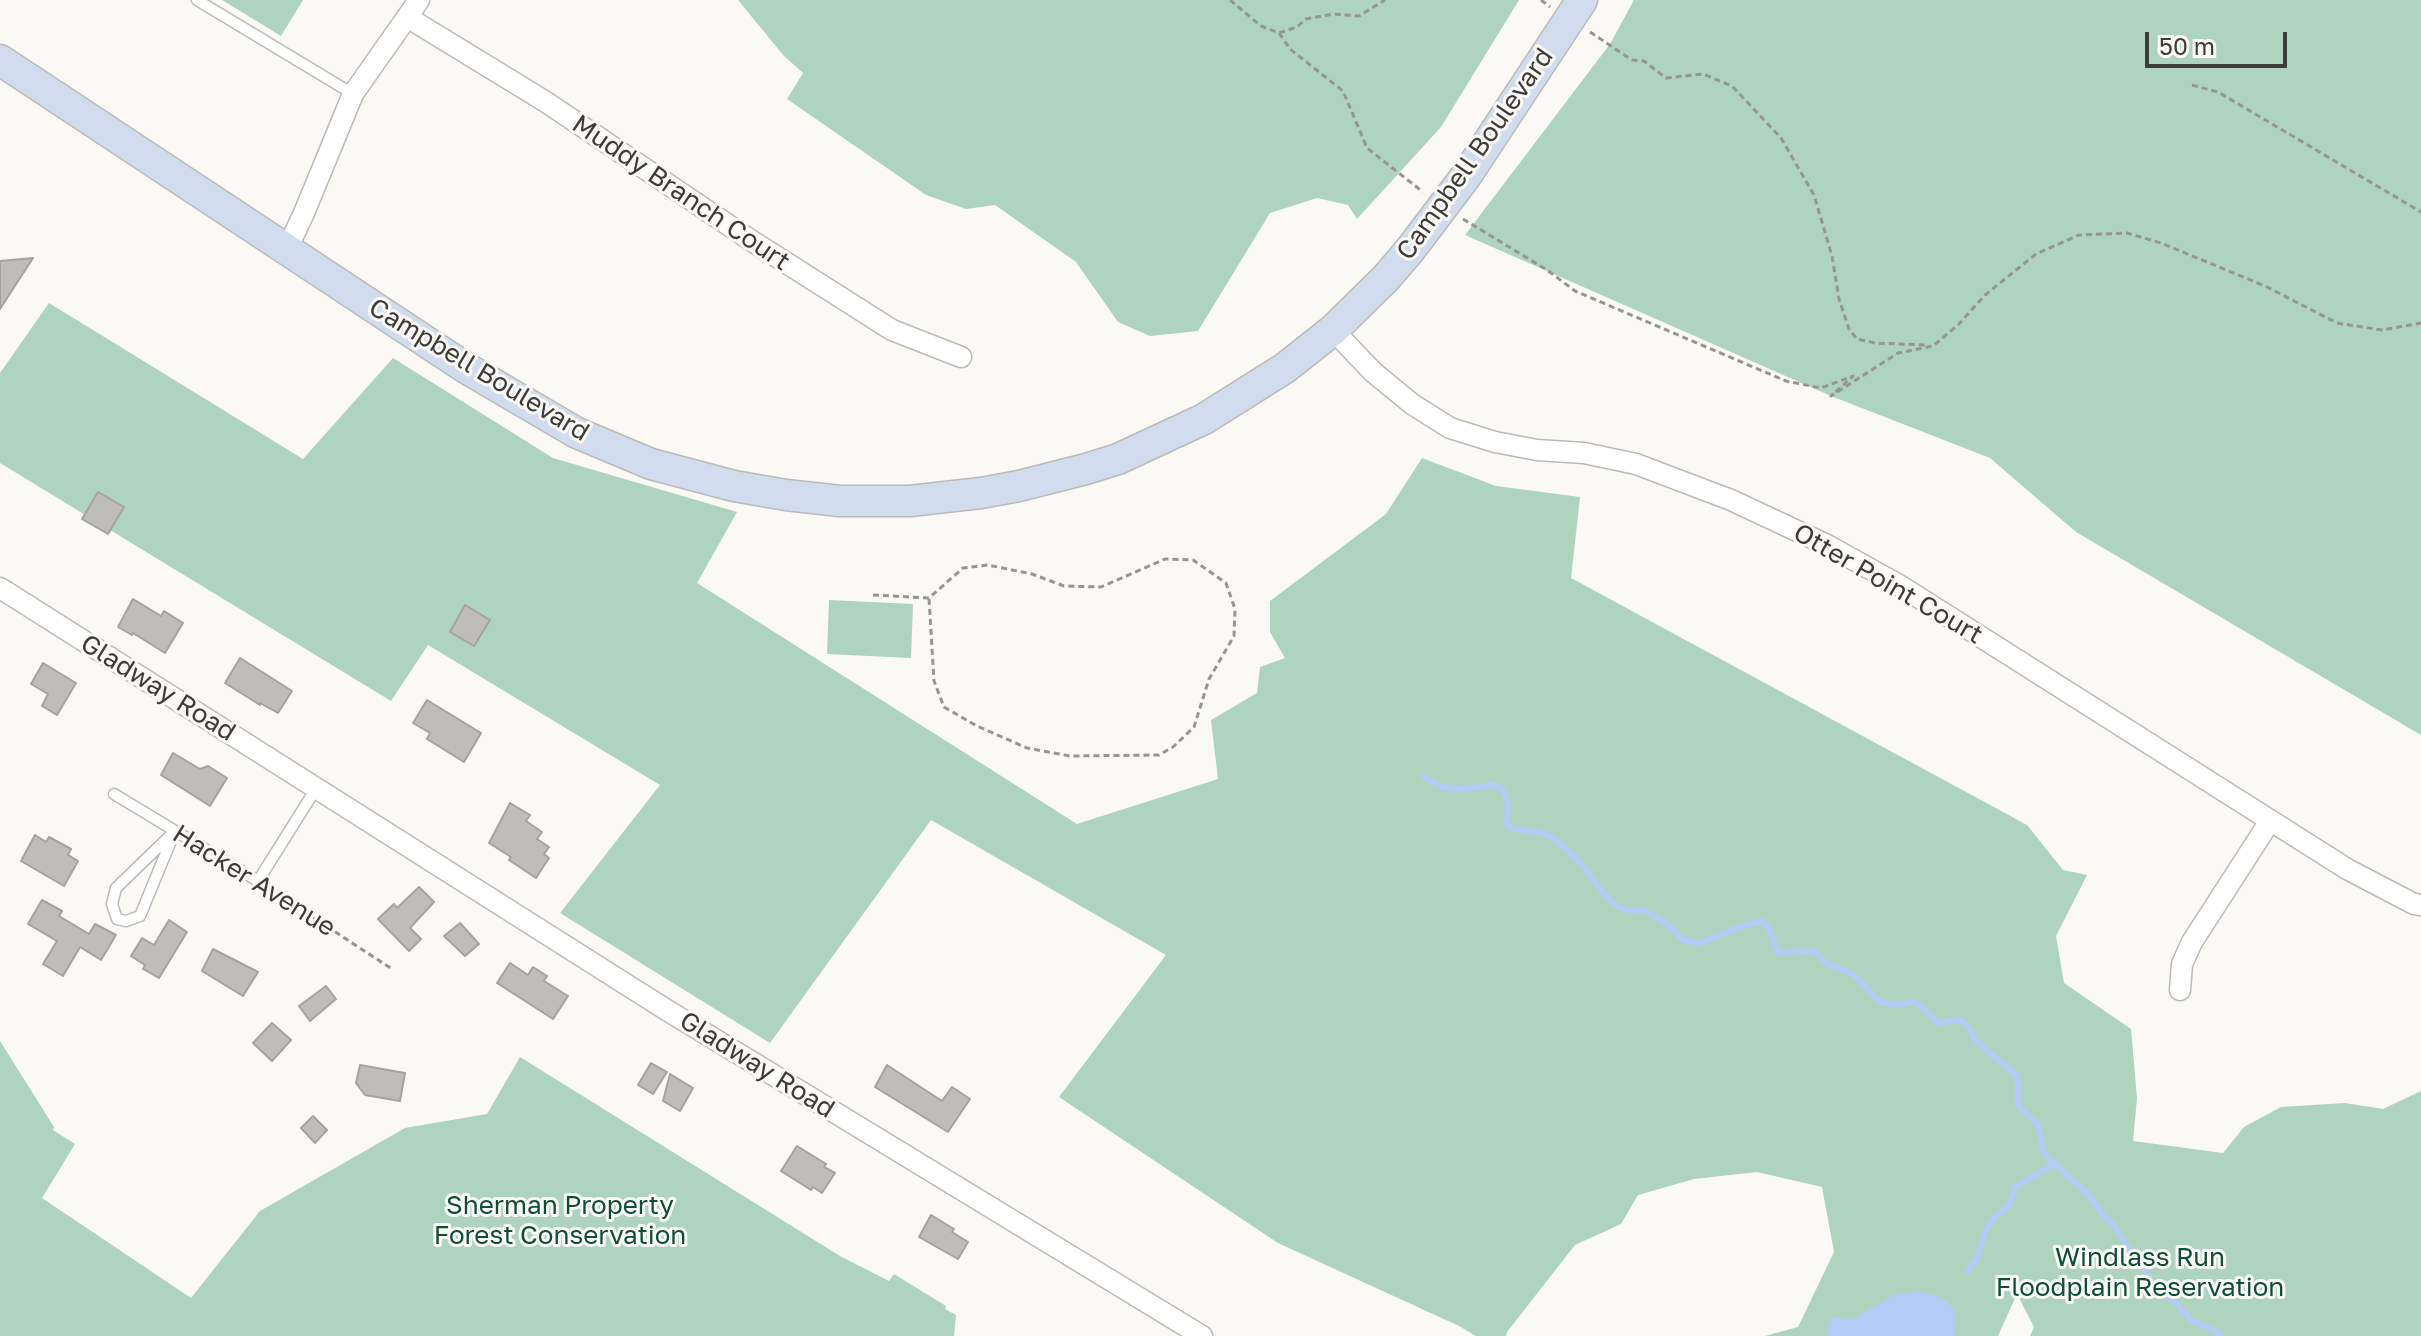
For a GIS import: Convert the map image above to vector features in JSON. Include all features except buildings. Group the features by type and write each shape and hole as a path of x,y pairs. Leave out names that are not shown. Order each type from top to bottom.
{"street":[{"path":"287,249 353,94 413,8"},
{"name":"Muddy Branch Court","path":"413,8 755,243 892,330 961,357"},
{"name":"Campbell Boulevard","path":"0,60 507,394 577,433 651,464 762,492 840,501 910,501 981,493 1055,478 1118,459 1177,433 1231,404 1285,368 1333,330 1386,278 1443,207 1576,10"},
{"name":"Otter Point Court","path":"1333,330 1373,372 1412,404 1450,428 1495,442 1537,450 1584,453 1636,464 1731,500 1827,545 1899,585 2347,869 2421,905"},
{"name":"Gladway Road","path":"0,588 679,1017 1202,1336"},
{"path":"2180,990 2182,964 2192,942 2270,821"}],"lane":[{"path":"197,0 353,94"},
{"path":"258,881 317,787"},
{"name":"Hacker Avenue","path":"114,794 258,881"},
{"path":"175,831 140,916 126,921 117,919 112,904 116,888 175,831"}],"path":[{"path":"1230,0 1261,26 1279,33 1290,49 1343,91 1367,148 1443,207 1547,270 1575,291 1786,381 1821,388 1853,376 1831,396 1898,353 1933,346 1958,325 1985,295 2036,254 2079,235 2127,233 2161,243 2265,286 2337,323 2382,330 2421,323"},
{"path":"1279,33 1297,27 1306,19 1333,14 1359,16 1385,0"},
{"path":"1541,0 1576,10 1632,60 1644,61 1666,78 1703,74 1732,86 1781,138 1814,195 1849,329 1857,339 1875,343 1933,346"},
{"path":"2192,85 2218,92 2421,212"},
{"path":"873,595 929,598 963,568 988,565 1032,574 1064,586 1101,587 1165,559 1193,560 1226,583 1235,609 1234,636 1209,679 1194,727 1173,747 1159,755 1070,756 1027,748 977,726 944,707 934,681 929,598"},
{"name":"Hacker Avenue","path":"258,881 392,969"}],"green space":[{"path":"222,0 303,0 281,36"},
{"path":"738,0 1519,0 1441,127 1357,219 1348,205 1317,198 1270,213 1198,331 1150,336 1118,322 1076,262 995,205 966,209 926,195 787,99 803,73 784,56"},
{"path":"1634,0 2421,0 2421,735 2076,532 1990,458 1831,396 1465,235 1610,44"},
{"name":"Windlass Run Floodplain Reservation","path":"49,303 303,459 393,358 553,458 737,512 697,583 1077,824 1218,779 1211,720 1257,693 1260,667 1285,658 1270,632 1270,601 1386,514 1422,458 1496,486 1580,497 1571,578 2027,825 2063,870 2087,875 2056,936 2064,983 2131,1029 2137,1098 2133,1141 2223,1153 2244,1127 2281,1107 2345,1103 2383,1109 2421,1091 2421,1336 2030,1336 2034,1327 2017,1294 1998,1336 1765,1336 1798,1327 1834,1252 1822,1187 1757,1172 1694,1179 1638,1195 1621,1224 1575,1245 1506,1336 1476,1336 1278,1243 1059,1097 1166,955 931,820 770,1043 560,913 660,785 428,645 391,701 0,463 0,373"},
{"path":"829,600 913,604 911,658 827,654"},
{"name":"Sherman Property Forest Conservation","path":"0,1041 53,1130 75,1144 42,1198 191,1298 260,1211 405,1128 487,1114 520,1057 840,1256 889,1281 894,1274 946,1306 945,1309 956,1315 954,1336 0,1336"}],"water":[{"path":"1917,1292 1947,1301 1956,1318 1954,1336 1829,1336 1827,1328 1831,1318 1853,1319 1895,1294"}],"waterway":[{"path":"1424,777 1442,787 1463,789 1493,785 1503,790 1508,804 1508,826 1552,837 1578,860 1608,899 1626,910 1645,911 1669,925 1683,940 1700,943 1763,921 1778,952 1813,951 1829,965 1852,973 1880,1002 1895,1005 1914,1002 1938,1023 1962,1021 1976,1041 2016,1075 2018,1106 2038,1124 2046,1156 2088,1194 2114,1225 2144,1264 2149,1284 2176,1303 2191,1320 2221,1336"},
{"path":"1968,1271 1978,1256 1985,1231 2010,1204 2015,1187 2056,1163"}]}
